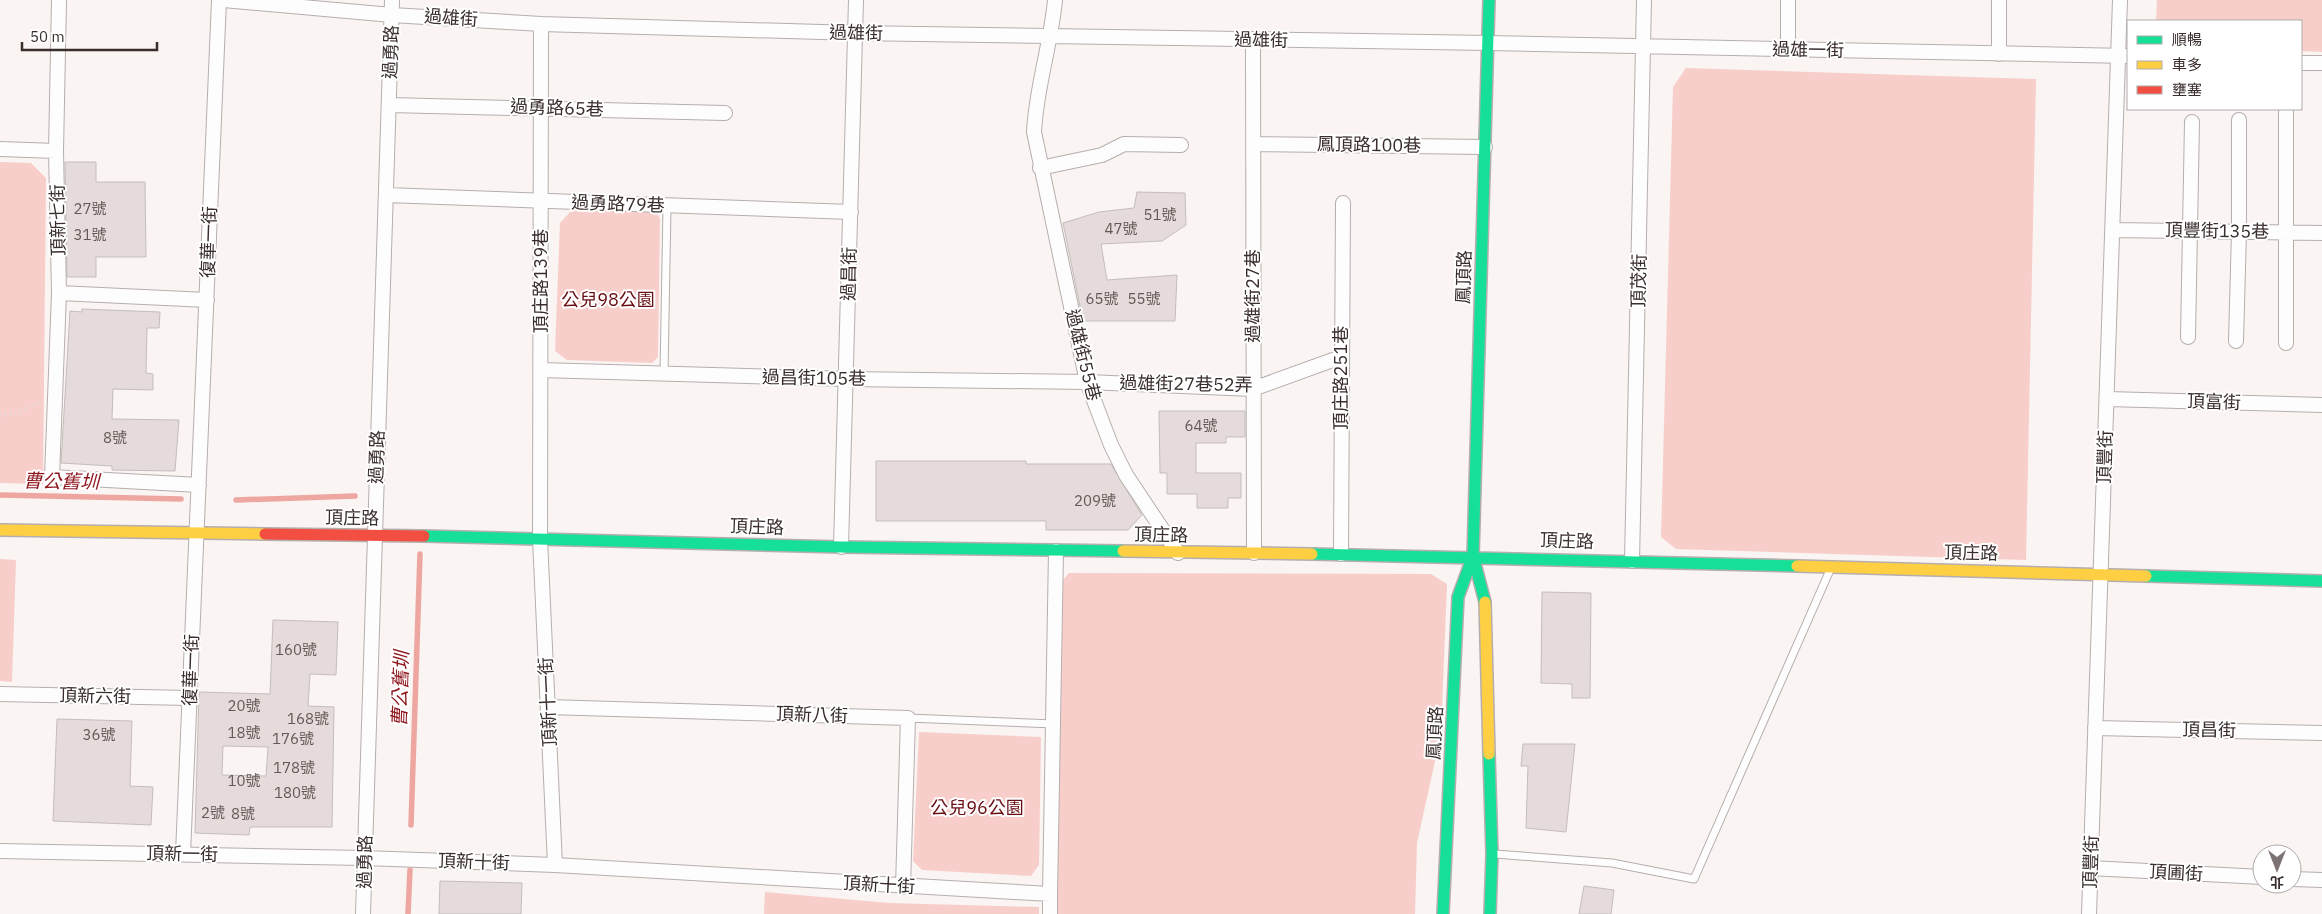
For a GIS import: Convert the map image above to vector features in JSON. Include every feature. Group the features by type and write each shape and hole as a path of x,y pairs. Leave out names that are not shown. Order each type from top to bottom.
{"street":[{"name":"頂新七街","path":"59,0 56,151 59,293"},
{"name":"復華一街","path":"183,854 219,0"},
{"name":"過雄街","path":"224,0 313,4 392,15 542,24 855,34 1489,43"},
{"name":"過勇路","path":"363,914 392,0"},
{"name":"過昌街","path":"841,547 856,0"},
{"name":"過雄街55巷","path":"1055,0 1052,36 1035,116 1034,132 1040,168 1087,382 1110,444 1126,475 1178,553"},
{"name":"鳳頂路","path":"1489,0 1473,556 1485,603 1492,854 1490,914"},
{"name":"頂茂街","path":"1632,561 1644,0"},
{"path":"1788,0 1788,49"},
{"path":"1999,0 1999,54"},
{"name":"頂豐街","path":"2089,914 2113,230 2123,56 2120,0"},
{"name":"頂庄路139巷","path":"540,539 542,24"},
{"name":"過雄街27巷","path":"1253,40 1254,553"},
{"name":"過雄一街","path":"1489,43 2123,56"},
{"path":"2302,63 2322,63"},
{"name":"過勇路65巷","path":"389,105 541,107 725,113"},
{"path":"2286,112 2286,343"},
{"path":"2236,341 2240,232 2239,120"},
{"path":"2188,337 2192,122"},
{"path":"1040,168 1102,155 1124,144 1181,145"},
{"name":"鳳頂路100巷","path":"1254,144 1485,147"},
{"path":"0,149 56,151"},
{"name":"過勇路79巷","path":"386,195 851,212"},
{"name":"頂庄路251巷","path":"1341,554 1343,203"},
{"name":"頂豐街135巷","path":"2113,230 2322,233"},
{"path":"198,485 52,477 59,293 207,300"},
{"name":"過雄街27巷52弄","path":"1087,382 1253,389 1341,357"},
{"name":"過昌街105巷","path":"541,370 847,379 1087,382"},
{"name":"頂富街","path":"2107,399 2322,405"},
{"name":"頂庄路","path":"0,530 540,539 1056,551 1473,556 2322,580"},
{"name":"頂新十一街","path":"540,539 555,865"},
{"path":"1050,914 1055,724 1056,551"},
{"name":"鳳頂路","path":"1443,914 1458,597 1473,556"},
{"name":"頂新六街","path":"0,694 189,698"},
{"name":"頂新八街","path":"548,707 908,718"},
{"path":"903,887 908,718"},
{"name":"頂昌街","path":"2095,728 2322,733"},
{"name":"頂新一街","path":"0,851 364,858"},
{"name":"頂新十街","path":"364,858 555,865 903,887 1050,894"},
{"name":"頂圃街","path":"2090,868 2252,876"},
{"path":"2302,879 2322,880"}],"lane":[{"path":"664,374 667,206"},
{"path":"1492,854 1612,863 1694,879 1832,567"},
{"path":"908,718 1055,724"}],"path":[{"path":"0,415 18,413 38,402"}],"green space":[{"path":"2157,0 2322,0 2322,52 2302,51 2302,20 2156,20"},
{"path":"1686,68 2036,79 2026,560 1676,549 1661,537 1673,87"},
{"path":"0,162 31,163 46,178 43,484 0,483"},
{"name":"公兒98公園","path":"572,210 656,211 660,219 658,357 652,363 567,360 555,351 560,223"},
{"path":"0,559 16,560 12,682 0,681"},
{"path":"1069,573 1431,574 1447,584 1441,734 1417,843 1415,914 1054,914 1058,586"},
{"name":"公兒96公園","path":"919,732 1041,737 1039,865 1031,876 922,870 913,861"},
{"path":"765,892 889,903 1039,907 1039,914 764,914"}],"building":[{"path":"65,162 96,162 96,182 145,182 146,257 96,257 96,277 67,277"},
{"path":"1137,192 1185,193 1186,225 1162,241 1101,244 1107,280 1177,275 1175,321 1083,321 1063,223 1099,212 1134,208"},
{"path":"82,309 160,312 159,328 147,328 146,373 153,374 153,390 113,389 112,419 179,420 175,471 112,470 112,466 61,463 70,311 82,312"},
{"path":"1159,411 1245,411 1245,437 1226,437 1226,443 1196,443 1196,473 1241,473 1241,498 1228,498 1228,508 1197,508 1197,494 1167,494 1167,473 1160,473"},
{"path":"876,461 1026,461 1026,464 1111,464 1142,515 1128,530 1046,530 1046,521 876,521"},
{"path":"1542,592 1591,593 1590,698 1572,698 1572,684 1541,683"},
{"path":"273,620 338,622 336,675 310,674 308,706 334,707 332,827 250,827 249,835 195,833 199,692 270,694","holes":["223,746 268,747 266,776 222,775"]},
{"path":"57,719 132,721 130,786 153,787 151,825 53,821"},
{"path":"1523,744 1575,744 1566,832 1526,828 1528,766 1521,766"},
{"path":"440,881 522,883 521,914 439,914"},
{"path":"1584,886 1614,890 1611,914 1579,914"}],"waterway":[{"name":"曹公舊圳","path":"0,495 181,499"},
{"name":"曹公舊圳","path":"236,500 355,496"},
{"name":"曹公舊圳","path":"411,825 420,554"},
{"name":"曹公舊圳","path":"408,914 410,870"}],"traffic: fast":[{"path":"1485,602 1473,556 1489,0"},
{"path":"424,536 841,547 1123,551"},
{"path":"1312,554 1797,566"},
{"path":"1443,914 1458,597 1473,556"},
{"path":"2146,576 2322,581"},
{"path":"1489,754 1492,854 1490,914"}],"traffic: slow":[{"path":"0,530 265,534"},
{"path":"1123,551 1312,554"},
{"path":"1797,566 2146,576"},
{"path":"1485,602 1489,754"}],"traffic: jam":[{"path":"265,534 424,536"}]}
